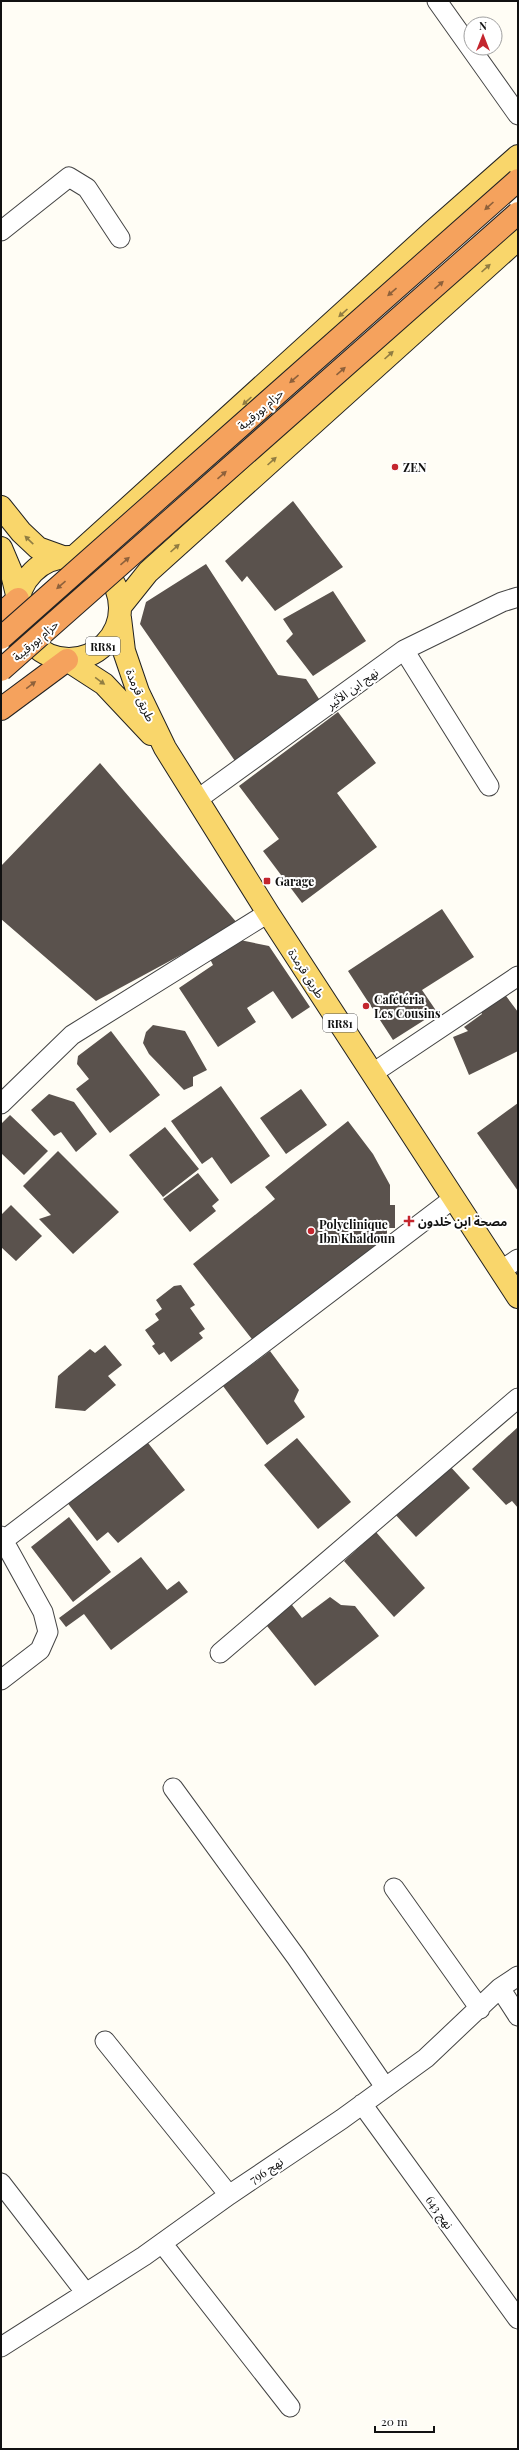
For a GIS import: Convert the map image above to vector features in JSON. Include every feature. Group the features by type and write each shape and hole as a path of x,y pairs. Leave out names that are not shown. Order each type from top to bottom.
{"highway":[{"name":"حزام بورقيبة","path":"1,638 518,180"},
{"name":"حزام بورقيبة","path":"1,670 518,213"},
{"path":"1,614 18,599"},
{"path":"1,709 67,660"}],"main road":[{"name":"حزام بورقيبة","path":"68,557 518,156"},
{"path":"432,232 469,284"},
{"path":"120,612 148,572 518,239"},
{"name":"RR81","path":"1,507 21,532 38,548 88,561 101,568 111,579 118,592 120,612 115,632 106,644 95,653 81,658 67,660 49,656 34,647 23,633 17,616 18,599 23,584 33,570 47,562 68,557"},
{"name":"RR81","path":"1,548 12,574 18,599"},
{"name":"طريق قرمدة","path":"120,612 124,651 138,692 164,748 198,799 268,913 454,1198 509,1265 518,1298"},
{"name":"طريق قرمدة","path":"67,660 104,684 164,748"}],"street":[{"path":"437,1 518,115"},
{"path":"1,231 69,177 87,188 120,238"},
{"name":"نهج ابن الأثير","path":"198,799 404,650 502,602 518,597"},
{"path":"404,650 489,786"},
{"path":"1,1104 72,1035 268,913"},
{"path":"373,1073 518,976"},
{"path":"1,1680 40,1650 48,1632 43,1612 2,1538 454,1198"},
{"path":"220,1653 518,1398"},
{"path":"174,1788 296,1956 385,2087"},
{"path":"394,1888 480,2009"},
{"name":"نهج 796","path":"1,2347 162,2243 229,2194 362,2104 426,2058 480,2009 500,1988 518,1976"},
{"path":"500,1988 518,2016"},
{"path":"105,2040 229,2194"},
{"name":"نهج 643","path":"362,2104 518,2319"},
{"path":"1,2183 85,2292"},
{"path":"162,2243 290,2407"}],"building":[{"path":"293,501 343,567 275,611 247,576 242,582 225,561"},
{"path":"206,564 278,675 306,679 321,702 235,761 140,624 146,602"},
{"path":"333,591 366,641 313,676 286,641 293,634 283,619"},
{"path":"338,712 376,763 337,793 377,847 302,903 263,851 279,839 239,786"},
{"path":"100,763 238,924 96,1001 1,919 1,866"},
{"path":"442,909 474,957 422,990 437,1012 393,1040 348,971"},
{"path":"240,940 269,946 310,1007 292,1019 273,991 247,1008 256,1022 218,1047 179,988 213,965 210,959"},
{"path":"503,992 518,1012 518,1051 469,1075 453,1037 468,1031 464,1027 482,1014 480,1010"},
{"path":"153,1025 185,1031 207,1070 193,1077 193,1086 184,1090 149,1054 143,1043 146,1032"},
{"path":"111,1031 160,1095 110,1133 76,1089 89,1079 77,1064 78,1056"},
{"path":"221,1086 270,1156 231,1184 212,1157 202,1164 171,1121"},
{"path":"301,1089 327,1125 286,1154 260,1118"},
{"path":"49,1094 74,1102 97,1134 76,1152 61,1132 54,1136 31,1110"},
{"path":"518,1103 518,1191 477,1133"},
{"path":"10,1115 48,1151 24,1175 1,1153 1,1124"},
{"name":"Polyclinique Ibn Khaldoun","path":"348,1121 373,1154 390,1185 390,1205 395,1205 395,1228 387,1228 387,1234 383,1242 255,1343 193,1264 275,1199 265,1187"},
{"path":"165,1127 199,1169 163,1197 129,1155"},
{"path":"58,1151 119,1212 73,1254 39,1219 51,1215 23,1186"},
{"path":"198,1173 219,1200 212,1206 216,1211 190,1232 163,1199"},
{"path":"11,1205 42,1236 16,1261 1,1247 1,1215"},
{"path":"181,1285 195,1305 190,1308 205,1329 199,1333 203,1338 171,1362 164,1352 159,1355 152,1346 155,1344 145,1330 159,1320 155,1314 162,1309 156,1300 174,1286"},
{"path":"105,1345 122,1365 108,1376 116,1385 85,1411 55,1408 58,1376 90,1349 95,1353"},
{"path":"270,1351 299,1390 294,1401 305,1417 267,1445 223,1386"},
{"path":"518,1427 518,1508 512,1501 506,1505 472,1469"},
{"path":"297,1438 351,1502 318,1529 264,1465"},
{"path":"145,1439 185,1490 118,1543 108,1532 97,1541 66,1501"},
{"path":"448,1464 470,1488 416,1537 393,1512"},
{"path":"69,1517 111,1572 73,1602 31,1547"},
{"path":"376,1532 425,1588 394,1617 344,1561"},
{"path":"141,1557 167,1590 179,1581 188,1592 111,1650 84,1614 66,1627 59,1618"},
{"path":"330,1597 341,1605 355,1606 379,1636 315,1686 263,1621 289,1601 302,1618"}],"place":[{"name":"ZEN","path":"395,467"},
{"name":"Garage","path":"267,881"},
{"name":"Cafétéria Les Cousins","path":"366,1006"},
{"name":"مصحة ابن خلدون","path":"409,1221"},
{"name":"Polyclinique Ibn Khaldoun","path":"311,1231"}]}
